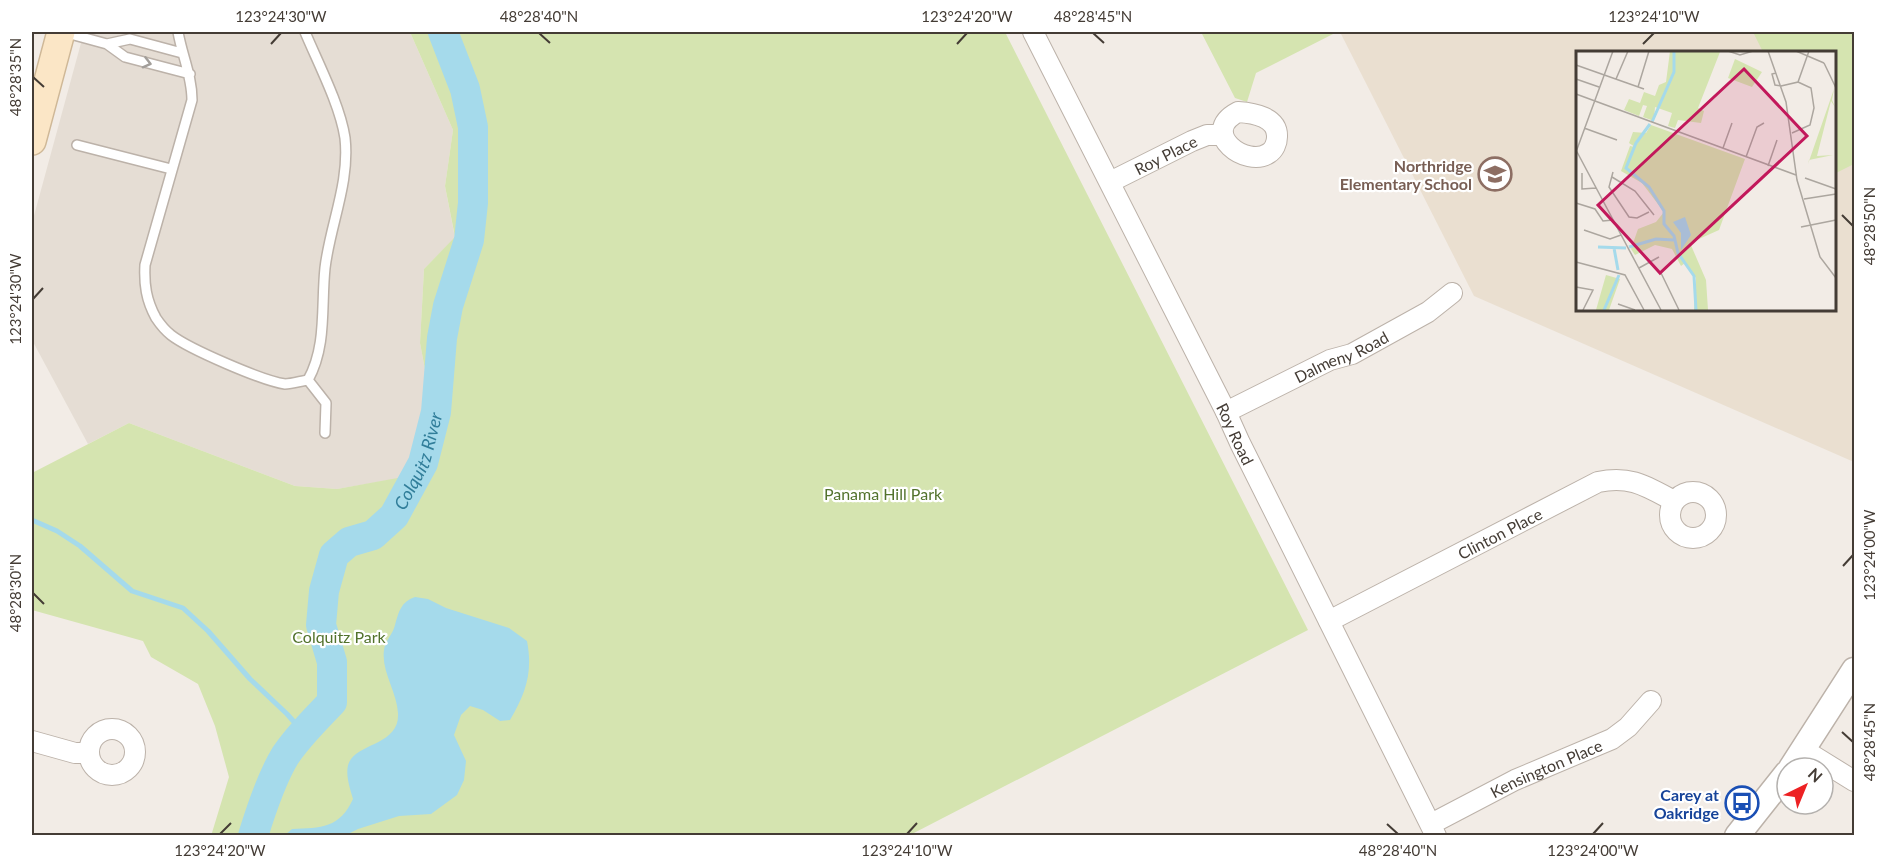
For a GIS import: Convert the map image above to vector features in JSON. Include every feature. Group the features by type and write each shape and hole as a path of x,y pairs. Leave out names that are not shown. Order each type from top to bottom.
{"main road":[{"path":"32,141 62,32"}],"street":[{"name":"Roy Road","path":"1033,32 1226,412 1433,830"},
{"name":"Roy Place","path":"1110,182 1192,141 1207,135 1223,135"},
{"name":"Dalmeny Road","path":"1226,412 1330,360 1352,354 1428,312 1452,293"},
{"name":"Clinton Place","path":"1329,621 1598,482 1629,479 1674,501"},
{"path":"1799,756 1854,670"},
{"name":"Kensington Place","path":"1433,830 1515,780 1612,739 1628,727 1651,701"},
{"path":"32,741 75,753 88,753"},
{"path":"1835,774 1854,781"},
{"path":"1737,836 1775,788"}],"lane":[{"path":"62,32 107,44 125,57 190,74"},
{"path":"178,32 190,74 192,100 145,265 144,284 148,301 157,319 170,334 189,346 267,379 287,384 308,380"},
{"path":"305,32 342,122 345,159 340,201 325,268 321,340 316,365 308,380"},
{"path":"107,44 130,39 182,52"},
{"path":"77,146 171,169"},
{"path":"308,380 326,403 325,434"}],"shaded area":[{"path":"84,32 410,32 453,130 445,186 455,238 424,269 420,343 430,396 414,476 337,489 295,486 129,423 88,444 32,340 32,223"},
{"name":"Northridge Elementary School","path":"1340,32 1854,32 1854,462 1474,296"}],"green space":[{"name":"Panama Hill Park","path":"410,32 1005,32 1308,630 910,835 211,836 229,777 215,726 198,684 151,657 143,641 32,610 32,473 129,423 295,486 337,489 414,475 430,396 420,343 424,269 455,237 445,186 453,130"},
{"path":"1201,32 1337,32 1256,73 1247,102 1235,98"},
{"path":"1753,32 1854,32 1854,164 1835,174 1835,51 1762,51"}],"water":[{"path":"415,597 428,599 446,608 509,628 527,641 529,663 527,682 516,710 510,720 500,721 483,710 470,706 461,715 454,735 466,761 464,780 457,795 431,814 399,816 346,835 285,835 292,829 321,827 342,816 353,799 347,774 351,759 393,731 398,713 385,666 384,650 401,608"}],"waterway":[{"name":"Colquitz River","path":"253,836 263,805 285,756 332,702 332,662 321,625 324,591 334,555 349,542 373,535 394,516 423,463 436,412 442,338 448,306 469,240 473,203 473,127 465,89 443,32"},
{"path":"32,520 57,531 80,546 132,591 183,608 208,631 250,679 304,733"}],"place":[{"name":"Northridge Elementary School","path":"1495,174"},
{"name":"Carey at Oakridge","path":"1742,803"}],"park label":[{"name":"Colquitz Park","path":"339,636"}]}
